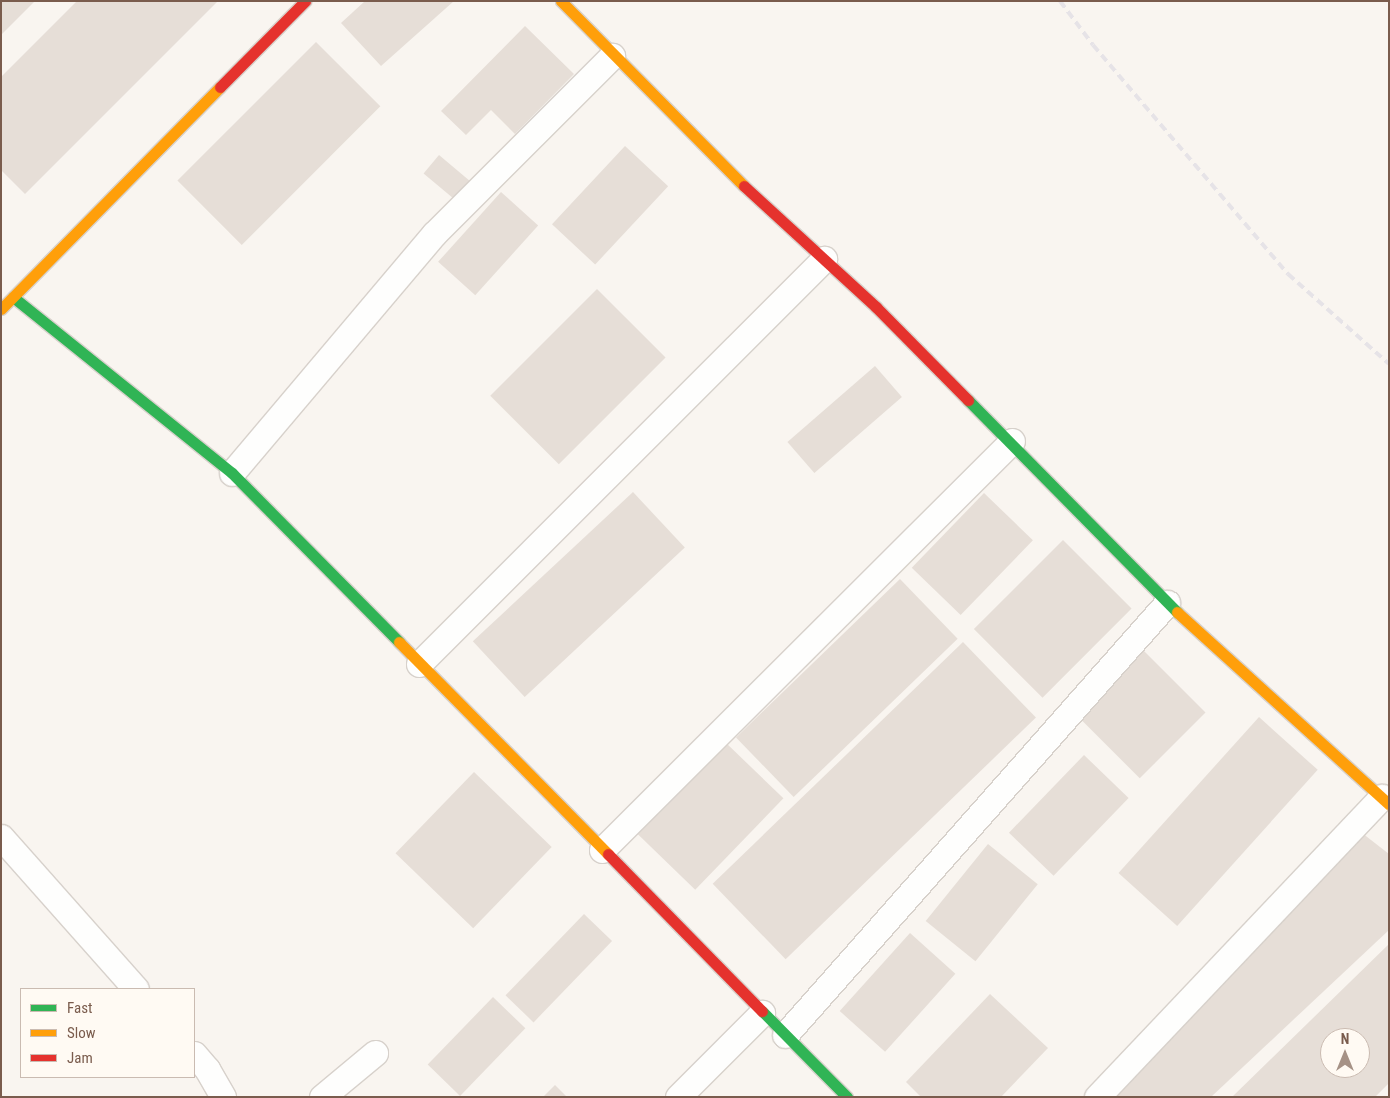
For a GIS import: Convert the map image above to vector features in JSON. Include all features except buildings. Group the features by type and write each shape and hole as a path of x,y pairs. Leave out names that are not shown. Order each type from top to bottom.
{"street":[{"path":"1,309 305,1"},
{"path":"561,1 612,56 749,191 824,259 1012,441 1167,602 1385,800 1097,1097"},
{"path":"232,473 434,234 612,56"},
{"path":"419,664 824,259"},
{"path":"13,297 232,473 762,1013 847,1097"},
{"path":"602,850 1012,441"},
{"path":"785,1035 1167,602"},
{"path":"1,837 135,988"},
{"path":"678,1097 762,1013"},
{"path":"322,1097 375,1053"},
{"path":"195,1055 207,1069 223,1097"}],"railway":[{"path":"1060,1 1093,45 1288,274 1389,364"}],"traffic: fast":[{"path":"13,297 232,473 399,642"},
{"path":"968,400 1177,612"},
{"path":"762,1011 847,1097"}],"traffic: slow":[{"path":"561,1 744,186"},
{"path":"1,309 220,87"},
{"path":"1177,612 1389,804"},
{"path":"399,642 608,854"}],"traffic: jam":[{"path":"220,87 305,1"},
{"path":"744,186 876,307 968,400"},
{"path":"608,854 762,1011"}]}
